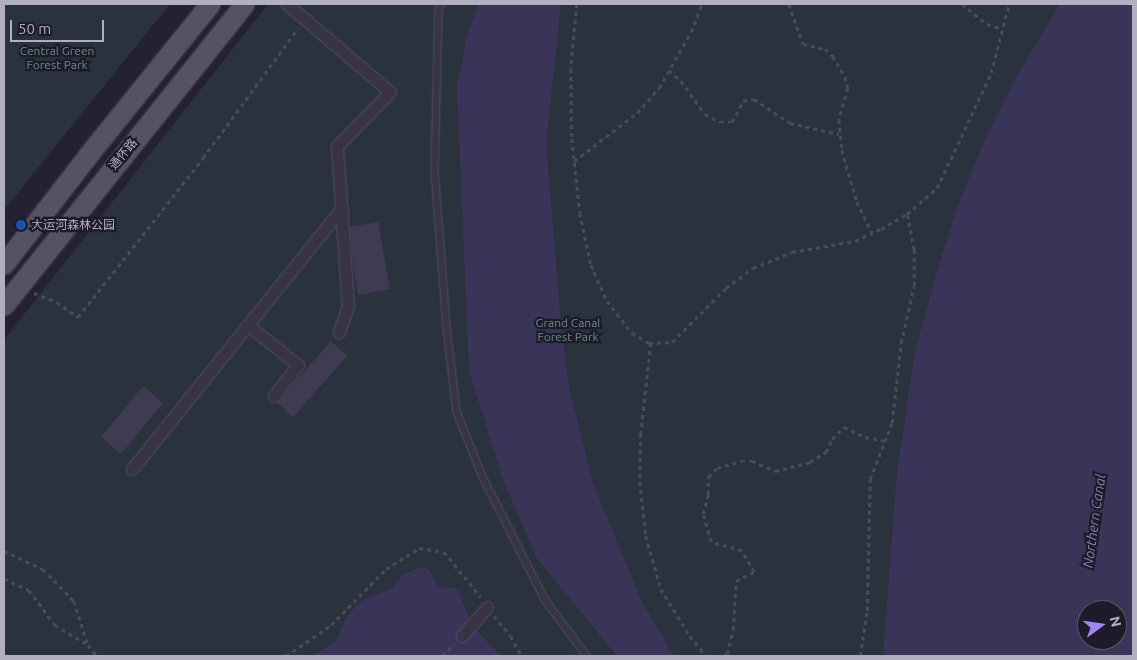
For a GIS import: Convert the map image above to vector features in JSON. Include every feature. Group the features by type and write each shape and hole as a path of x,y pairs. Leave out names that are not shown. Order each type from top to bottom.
{"main road":[{"path":"4,264 92,150 210,4"},
{"name":"通怀路","path":"4,305 244,4"}],"street":[{"path":"287,4 390,92 337,146 348,306 339,332"},
{"path":"132,469 342,208"},
{"path":"248,324 298,365 274,396"},
{"path":"462,636 488,607"}],"lane":[{"path":"442,4 439,10 435,171 447,328 457,412 483,478 546,601 587,656"}],"path":[{"path":"577,4 571,69 574,161 580,213 591,265 607,301 632,332 651,343 672,342 726,288 753,268 792,252 855,241 907,214 937,188 991,73 1008,4"},
{"path":"574,161 637,112 659,88 691,32 702,4"},
{"path":"789,4 803,44 824,49 834,56 845,77 848,88 839,120 839,134 857,202 872,233"},
{"path":"962,4 988,24 1002,29"},
{"path":"18,287 57,302 78,317 202,158 305,19"},
{"path":"669,70 681,81 705,114 720,122 732,122 743,101 754,99 790,123 839,134"},
{"path":"860,656 866,611 870,478 892,423 901,342 914,286 914,250 907,214"},
{"path":"651,343 641,434 640,482 646,536 662,589 690,636 706,656"},
{"path":"723,656 727,654 733,630 736,581 754,572 742,551 711,542 703,514 708,495 708,477 718,468 741,461 752,461 775,472 810,462 826,452 832,439 844,427 865,437 885,441"},
{"path":"286,656 331,625 386,569 419,548 444,552 470,581 510,636 521,656"},
{"path":"4,551 43,569 74,601 88,645"},
{"path":"4,579 29,590 55,625 88,645 97,656"},
{"path":"442,656 462,636"}],"green space":[{"name":"Central Green Forest Park","path":"4,4 170,4 4,210"},
{"name":"Grand Canal Forest Park","path":"268,4 1133,4 1133,656 4,656 4,340"}],"water":[{"path":"478,4 561,4 546,142 562,337 570,391 593,483 641,600 674,656 617,656 536,557 504,482 469,371 457,87 467,37"},
{"name":"Northern Canal","path":"1060,4 1133,4 1133,656 883,656 897,472 915,352 935,278 958,205 984,142 1014,81"},
{"path":"424,567 429,570 439,587 455,588 459,592 471,623 502,656 312,656 336,641 347,617 356,606 365,599 393,588 402,575"}],"building":[{"path":"378,222 390,289 358,295 353,266 350,227"},
{"path":"331,341 347,356 293,417 277,403"},
{"path":"143,386 163,403 121,454 101,437"}],"place":[{"name":"大运河森林公园","path":"21,225"}]}
